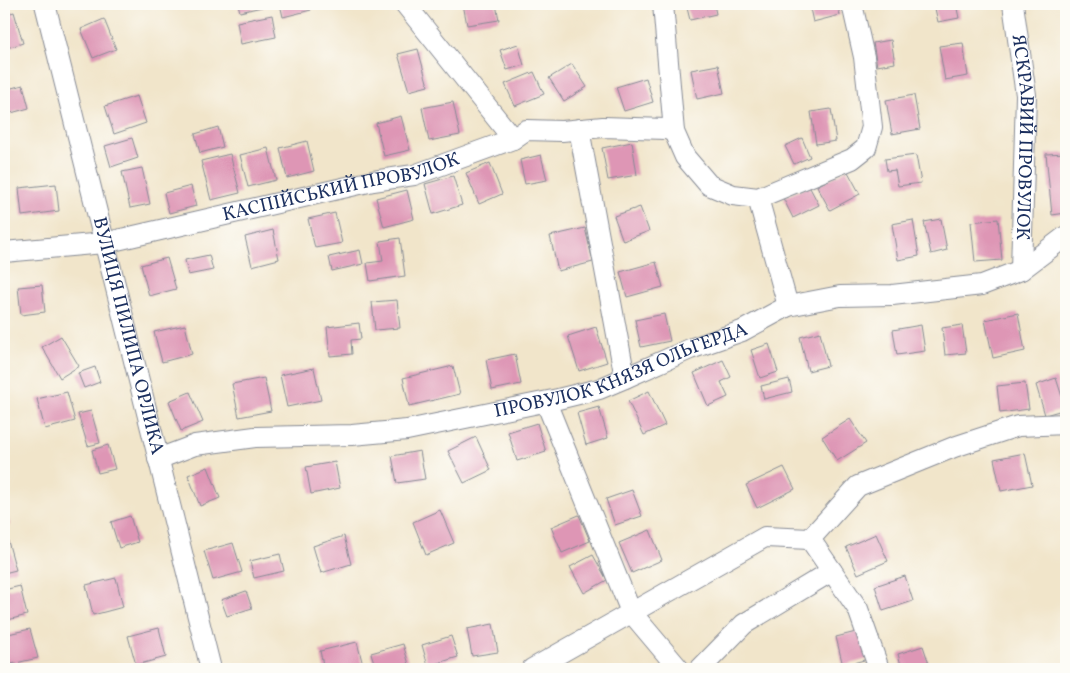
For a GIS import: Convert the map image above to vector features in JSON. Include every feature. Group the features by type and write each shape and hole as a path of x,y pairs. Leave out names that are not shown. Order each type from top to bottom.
{"street":[{"name":"ВУЛИЦЯ ПИЛИПА ОРЛИКА","path":"45,4 211,669"},
{"path":"405,4 513,139"},
{"path":"663,4 674,132 685,157 709,185 733,195 758,198 852,158 866,148 872,127 864,57 852,4"},
{"name":"ЯСКРАВИЙ ПРОВУЛОК","path":"1013,4 1026,94 1021,270"},
{"name":"КАСПІЙСЬКИЙ ПРОВУЛОК","path":"4,252 104,243 373,182 414,175 513,139 526,130 603,127 666,129 674,132"},
{"path":"579,129 625,378"},
{"path":"758,198 788,306"},
{"name":"ПРОВУЛОК КНЯЗЯ ОЛЬГЕРДА","path":"158,459 195,445 255,437 352,435 407,430 546,402 599,389 690,349 742,331 788,306 840,296 892,295 982,284 1021,270 1066,236"},
{"path":"546,402 631,612 679,669"},
{"path":"810,539 858,486 954,447 1018,426 1066,424"},
{"path":"532,669 765,537 810,539"},
{"path":"810,539 858,609 879,669"},
{"path":"700,669 744,624 832,571"}],"building":[{"path":"238,4 265,4 266,6 240,12"},
{"path":"280,4 310,4 311,10 283,17"},
{"path":"463,4 496,4 499,20 467,25"},
{"path":"601,4 633,4 633,6 601,6"},
{"path":"686,4 714,4 716,14 690,20"},
{"path":"809,4 837,4 840,15 813,22"},
{"path":"934,4 956,4 959,18 938,22"},
{"path":"14,12 23,43 4,49 4,15"},
{"path":"272,15 276,37 241,44 237,22"},
{"path":"104,19 116,49 93,58 81,29"},
{"path":"891,40 895,63 877,66 873,43"},
{"path":"963,43 968,76 945,80 939,46"},
{"path":"518,44 524,65 507,70 500,50"},
{"path":"418,49 428,86 409,91 398,54"},
{"path":"572,64 587,87 564,101 549,78"},
{"path":"718,65 724,93 697,99 691,70"},
{"path":"534,72 544,94 515,106 505,84"},
{"path":"646,78 653,102 624,111 616,87"},
{"path":"23,85 29,108 4,115 4,90"},
{"path":"914,95 920,129 892,134 886,100"},
{"path":"137,96 146,123 114,134 105,106"},
{"path":"453,102 460,135 429,141 422,108"},
{"path":"831,109 836,141 816,144 811,112"},
{"path":"401,116 410,150 384,156 376,123"},
{"path":"218,127 223,147 200,153 195,134"},
{"path":"132,138 138,158 111,167 105,146"},
{"path":"802,138 810,157 794,164 785,146"},
{"path":"307,141 314,171 287,178 280,148"},
{"path":"632,142 637,175 608,180 602,148"},
{"path":"268,148 276,180 248,187 240,155"},
{"path":"1066,153 1066,213 1052,215 1046,154"},
{"path":"230,154 240,193 211,200 201,161"},
{"path":"541,155 547,180 525,184 520,160"},
{"path":"916,155 921,183 898,186 895,170 887,171 885,159"},
{"path":"490,163 502,194 479,204 466,173"},
{"path":"142,168 150,204 130,208 122,172"},
{"path":"847,170 860,194 830,210 817,186"},
{"path":"453,176 462,205 433,214 425,184"},
{"path":"56,184 59,211 22,216 19,188"},
{"path":"191,186 196,206 169,213 164,193"},
{"path":"809,186 819,205 793,218 783,198"},
{"path":"407,190 414,219 384,227 376,198"},
{"path":"640,207 649,231 623,241 614,216"},
{"path":"335,213 342,243 315,248 308,219"},
{"path":"941,219 947,250 931,254 924,222"},
{"path":"998,219 1002,260 975,262 971,222"},
{"path":"913,220 919,256 898,260 892,224"},
{"path":"585,228 593,262 558,271 550,236"},
{"path":"273,230 279,259 252,266 245,237"},
{"path":"400,238 405,276 370,281 367,263 383,261 380,241"},
{"path":"360,250 363,264 332,271 329,257"},
{"path":"209,255 213,270 188,275 185,260"},
{"path":"167,258 176,289 149,296 141,265"},
{"path":"656,262 663,287 627,297 620,272"},
{"path":"42,285 45,312 21,315 18,287"},
{"path":"397,300 400,328 375,330 372,302"},
{"path":"1018,313 1025,351 993,358 985,320"},
{"path":"664,314 670,341 641,347 635,320"},
{"path":"359,323 361,339 351,340 352,354 330,356 327,327"},
{"path":"185,325 192,354 162,362 154,332"},
{"path":"921,325 925,351 897,355 893,330"},
{"path":"962,325 966,353 945,355 942,328"},
{"path":"596,327 607,362 579,371 568,336"},
{"path":"820,332 828,366 808,371 800,337"},
{"path":"61,336 79,366 60,378 42,347"},
{"path":"769,344 778,372 760,378 751,350"},
{"path":"515,354 521,384 492,390 486,360"},
{"path":"723,360 731,377 721,382 728,397 708,406 694,373"},
{"path":"453,366 460,394 409,406 403,378"},
{"path":"95,367 100,382 84,388 78,373"},
{"path":"314,368 321,400 287,407 280,375"},
{"path":"264,378 271,411 239,417 232,384"},
{"path":"1056,378 1066,409 1045,415 1036,385"},
{"path":"789,379 792,392 764,399 761,386"},
{"path":"1025,383 1029,409 1000,413 997,386"},
{"path":"649,391 665,425 644,435 628,401"},
{"path":"67,392 75,421 45,429 37,399"},
{"path":"190,392 203,422 181,431 169,401"},
{"path":"599,407 608,438 586,445 577,413"},
{"path":"91,411 100,443 88,446 78,414"},
{"path":"850,419 866,443 837,461 822,437"},
{"path":"537,423 546,452 517,461 508,432"},
{"path":"476,437 491,470 464,483 448,451"},
{"path":"108,445 115,469 98,473 92,450"},
{"path":"420,451 425,479 397,483 392,456"},
{"path":"1025,453 1032,485 1001,491 994,459"},
{"path":"335,462 340,488 311,494 306,467"},
{"path":"208,467 220,498 200,506 188,475"},
{"path":"784,467 795,489 757,508 746,485"},
{"path":"632,490 642,516 615,525 606,499"},
{"path":"4,503 10,525 4,527"},
{"path":"440,510 454,543 426,555 413,522"},
{"path":"579,515 590,541 562,553 551,527"},
{"path":"130,516 138,542 119,548 111,522"},
{"path":"650,530 662,560 632,573 619,543"},
{"path":"876,534 888,561 858,574 846,547"},
{"path":"344,536 351,564 321,573 313,546"},
{"path":"8,541 16,570 4,573 4,542"},
{"path":"233,543 242,572 213,580 204,551"},
{"path":"280,554 284,571 254,578 250,561"},
{"path":"593,555 607,580 584,593 570,567"},
{"path":"905,576 913,601 883,611 875,586"},
{"path":"116,578 123,607 93,615 86,585"},
{"path":"20,586 27,615 4,621 4,590"},
{"path":"246,591 252,608 227,616 221,600"},
{"path":"493,624 498,652 472,656 467,629"},
{"path":"159,628 166,657 136,665 128,636"},
{"path":"30,629 38,658 7,665 4,651 4,635"},
{"path":"864,630 871,658 843,666 836,637"},
{"path":"451,636 458,657 428,666 422,645"},
{"path":"357,642 364,669 324,669 320,651"},
{"path":"403,644 410,668 376,669 371,653"},
{"path":"923,646 930,667 902,669 898,654"}]}
